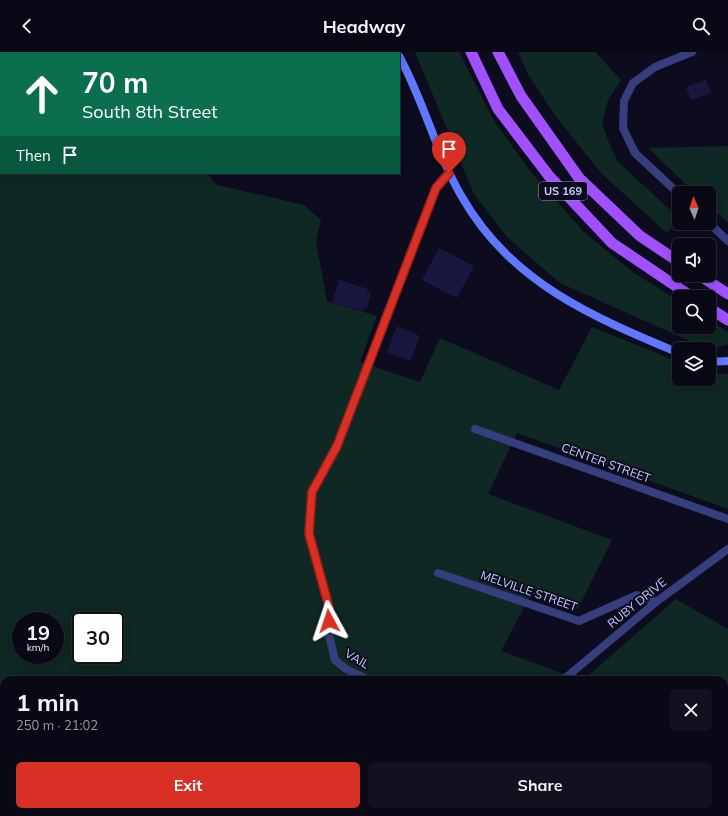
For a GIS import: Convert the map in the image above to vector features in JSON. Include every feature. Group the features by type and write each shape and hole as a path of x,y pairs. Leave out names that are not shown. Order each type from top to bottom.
{"main road":[{"name":"US 169","path":"471,52 498,109 550,176 612,243 682,290"},
{"name":"US 169","path":"498,52 521,96 579,178 640,236 672,257"},
{"path":"400,58 412,79 449,173 462,198 475,217 507,255 529,275 552,292 595,316 672,350"},
{"path":"710,282 728,294"},
{"path":"716,312 728,320"},
{"path":"716,362 728,361"}],"street":[{"path":"672,187 635,153 623,128 624,101 633,83 655,67 692,52"},
{"name":"VAIL","path":"361,676 346,669 335,660 329,635 329,607 309,534 312,492 337,446 436,188 449,173"},
{"path":"716,230 728,241"},
{"name":"CENTER STREET","path":"476,429 728,519"},
{"name":"RUBY DRIVE","path":"568,676 656,602 728,549"},
{"name":"MELVILLE STREET","path":"438,573 578,621 637,595 656,602"}],"green space":[{"path":"415,52 459,52 494,121 531,172 584,232 634,273 672,297 672,333 560,283 507,237 474,194"},
{"path":"518,52 595,52 621,80 608,100 602,123 618,162 672,212 672,227 667,233 601,173 554,114 528,74"},
{"path":"728,146 728,222 716,213 716,186 688,186 648,148"},
{"path":"0,174 208,174 217,185 304,205 321,220 316,242 327,301 377,316 360,362 420,382 440,338 559,390 592,327 672,359 672,386 716,386 716,373 728,374 728,509 517,433 488,494 612,540 578,609 530,596 501,651 570,676 0,676"},
{"path":"716,324 728,332 728,344 719,347 716,347 716,342 692,342 674,334 716,334"},
{"path":"676,599 728,629 728,676 588,676"}],"building":[{"path":"706,80 711,93 691,100 686,87"},
{"path":"439,248 474,266 457,298 422,280"},
{"path":"339,280 368,289 367,292 371,293 367,308 364,307 363,311 332,302"},
{"path":"397,326 420,336 410,361 387,352"}],"route":[{"path":"329,621 329,607 309,534 312,492 337,446 436,188 449,173"}]}
